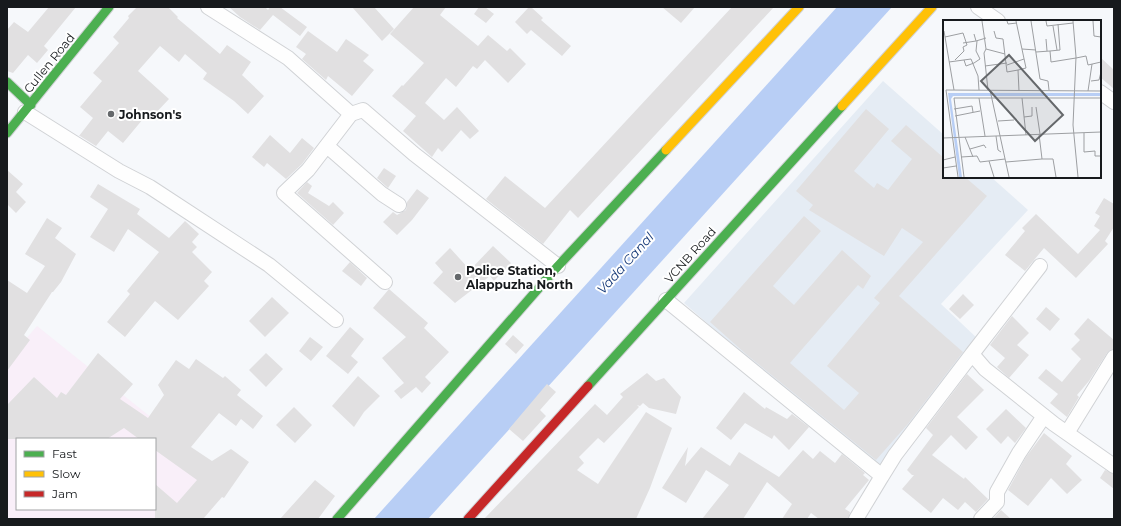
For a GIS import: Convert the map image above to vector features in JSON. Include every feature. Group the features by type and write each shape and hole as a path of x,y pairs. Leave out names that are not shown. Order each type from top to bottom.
{"main road":[{"name":"Cullen Road","path":"7,133 109,7"},
{"path":"337,519 558,266 799,7"},
{"name":"VCNB Road","path":"468,519 932,7"},
{"path":"7,82 28,108"}],"street":[{"path":"208,7 288,58 350,114"},
{"path":"978,7 997,20"},
{"path":"1101,93 1114,102"},
{"path":"28,108 119,171 150,187 269,265 336,320"},
{"path":"385,282 284,193 308,170 350,114 363,110 414,154 558,266"},
{"path":"327,146 382,194 398,204"},
{"path":"856,519 895,455 1040,266"},
{"path":"666,300 882,476"},
{"path":"972,354 985,369 1044,416 1114,466"},
{"path":"1067,433 1114,358"},
{"path":"981,519 997,502 997,492 1019,453 1044,416"}],"shaded area":[{"path":"883,81 943,134 943,178 992,178 1028,210 941,304 979,340 877,470 684,303"},
{"path":"37,326 233,483 203,519 7,519 7,361"}],"water":[{"name":"Vada Canal","path":"837,7 892,7 428,519 374,519"}],"building":[{"path":"49,7 76,7 44,46 48,50 37,63 28,55 13,73 7,71 7,30 14,22 28,32"},
{"path":"137,7 168,7 178,17 177,18 220,54 227,45 251,62 242,75 264,96 248,114 234,101 203,79 207,73 185,54 179,62 160,46 138,71 169,99 152,117 148,113 123,143 108,131 96,146 79,136 93,118 80,107 102,81 93,73 119,43 113,37 129,18 128,16"},
{"path":"229,7 265,7 268,10 270,7 280,7 307,27 300,36 273,15 260,30 240,17"},
{"path":"352,7 374,7 394,29 382,41"},
{"path":"414,7 446,7 440,15 478,46 488,35 507,51 510,48 526,64 508,83 485,60 477,69 473,66 456,87 446,78 425,103 444,120 457,107 479,131 470,139 461,130 442,152 438,148 432,157 403,131 416,116 392,96 424,63 390,34"},
{"path":"479,7 485,7 494,14 486,23 474,14"},
{"path":"529,7 531,7 543,18 541,20 571,46 562,56 531,30 527,34 515,22"},
{"path":"662,7 695,7 681,23"},
{"path":"732,7 774,7 578,218 570,210 543,244 486,199 505,176 545,208"},
{"path":"308,31 337,52 346,39 369,55 363,61 374,70 352,96 328,76 326,80 302,59 306,54 296,47"},
{"path":"1101,58 1114,70 1114,89 1101,78"},
{"path":"866,109 889,129 854,171 874,188 877,183 888,190 912,159 891,141 906,125 943,157 943,178 966,178 987,196 899,296 963,352 908,424 876,460 747,355 710,322 804,216 821,231 773,286 794,305 842,250 871,276 863,289 858,285 790,363 844,410 859,393 827,366 880,303 874,298 923,242 902,228 884,256 809,210 813,205 796,191"},
{"path":"270,135 290,153 302,138 314,148 302,164 286,179 267,163 264,167 252,157"},
{"path":"384,168 396,176 388,188 377,178"},
{"path":"7,170 23,184 16,192 26,202 16,213 7,204"},
{"path":"307,182 312,186 308,193 329,206 333,202 344,213 333,225 297,193"},
{"path":"98,184 140,209 137,214 169,238 185,221 199,234 192,242 197,247 192,252 212,272 204,281 209,286 178,320 155,301 125,337 107,322 130,294 127,291 159,252 128,229 114,252 90,237 108,209 90,197"},
{"path":"417,189 429,198 412,220 397,235 383,222 393,212 397,215 406,210 407,202"},
{"path":"1104,198 1114,204 1114,227 1105,241 1108,244 1076,278 1044,248 1025,271 1005,255 1025,231 1022,228 1036,214 1078,254 1100,230 1094,226 1100,216 1095,213"},
{"path":"47,218 62,228 55,238 76,254 61,282 52,292 24,335 30,340 7,371 7,280 27,293 45,266 25,254"},
{"name":"Police Station, Alappuzha North","path":"493,246 511,263 494,281 490,276 455,303 433,283 443,272 435,263 450,248 470,270"},
{"path":"350,262 367,278 361,286 342,271"},
{"path":"389,289 428,323 424,328 449,352 425,377 431,383 422,393 416,387 401,399 394,391 404,383 382,358 406,337 373,308"},
{"path":"963,294 974,305 960,319 949,309"},
{"path":"272,297 289,313 265,337 249,321"},
{"path":"1046,307 1060,319 1050,331 1036,319"},
{"path":"1012,316 1029,333 1017,345 1029,355 1009,378 997,367 1005,358 990,345"},
{"path":"1088,318 1114,340 1114,349 1107,353 1089,381 1077,395 1079,397 1067,417 1050,403 1058,394 1038,378 1046,369 1062,382 1081,359 1071,349 1080,340 1074,334"},
{"path":"350,327 364,339 351,356 358,362 348,374 326,356"},
{"path":"513,335 524,345 516,354 505,344"},
{"path":"310,337 323,347 311,361 299,351"},
{"path":"98,353 133,384 120,399 148,418 164,395 158,385 176,360 189,369 196,359 223,378 225,376 241,390 237,395 263,416 253,429 241,419 236,426 219,413 191,447 212,461 231,449 249,462 224,498 222,497 203,519 155,519 156,485 177,503 197,480 156,451 156,438 138,438 124,428 109,438 7,439 7,405 34,377 57,398 61,392 66,395"},
{"path":"266,353 283,369 266,387 249,370"},
{"path":"647,373 656,381 664,378 681,397 676,414 649,408 643,403 640,406 637,405 639,407 604,443 598,438 579,457 584,463 577,470 598,484 646,412 672,428 650,488 636,519 484,519 595,404 607,415 623,397 620,394"},
{"path":"967,374 984,390 957,417 978,437 966,450 951,435 932,455 964,479 965,477 988,499 976,512 965,502 958,510 943,498 931,513 902,489 914,475 907,470 933,435 926,428"},
{"path":"358,376 380,396 364,412 354,427 332,406"},
{"path":"547,384 556,392 540,410 546,416 523,441 509,429"},
{"path":"744,392 765,409 766,407 787,419 792,414 809,427 789,450 774,435 772,439 745,423 731,440 716,428"},
{"path":"294,407 312,425 295,443 276,425"},
{"path":"1006,409 1026,428 1015,443 1008,436 1001,444 986,429"},
{"path":"1044,433 1072,456 1066,464 1082,480 1067,494 1051,478 1028,506 1008,490 1026,457"},
{"path":"688,447 685,466 701,447 730,466 739,452 779,477 803,450 813,459 820,451 835,463 842,454 865,473 863,475 869,480 845,509 850,512 848,519 819,519 811,513 807,519 782,519 792,504 767,482 743,519 702,519 729,485 706,470 686,503 662,488"},
{"path":"1105,470 1114,474 1114,489 1100,478"},
{"path":"315,480 335,496 318,519 280,519"},
{"path":"1001,510 1011,519 993,519"}],"traffic: fast":[{"path":"7,133 109,7"},
{"path":"7,82 31,105"},
{"path":"588,386 842,106"},
{"path":"337,519 558,266 666,150"}],"traffic: slow":[{"path":"666,150 799,7"},
{"path":"842,106 932,7"}],"traffic: jam":[{"path":"468,519 588,386"}],"place":[{"name":"Johnson's","path":"111,114"},
{"name":"Police Station, Alappuzha North","path":"458,277"}]}
